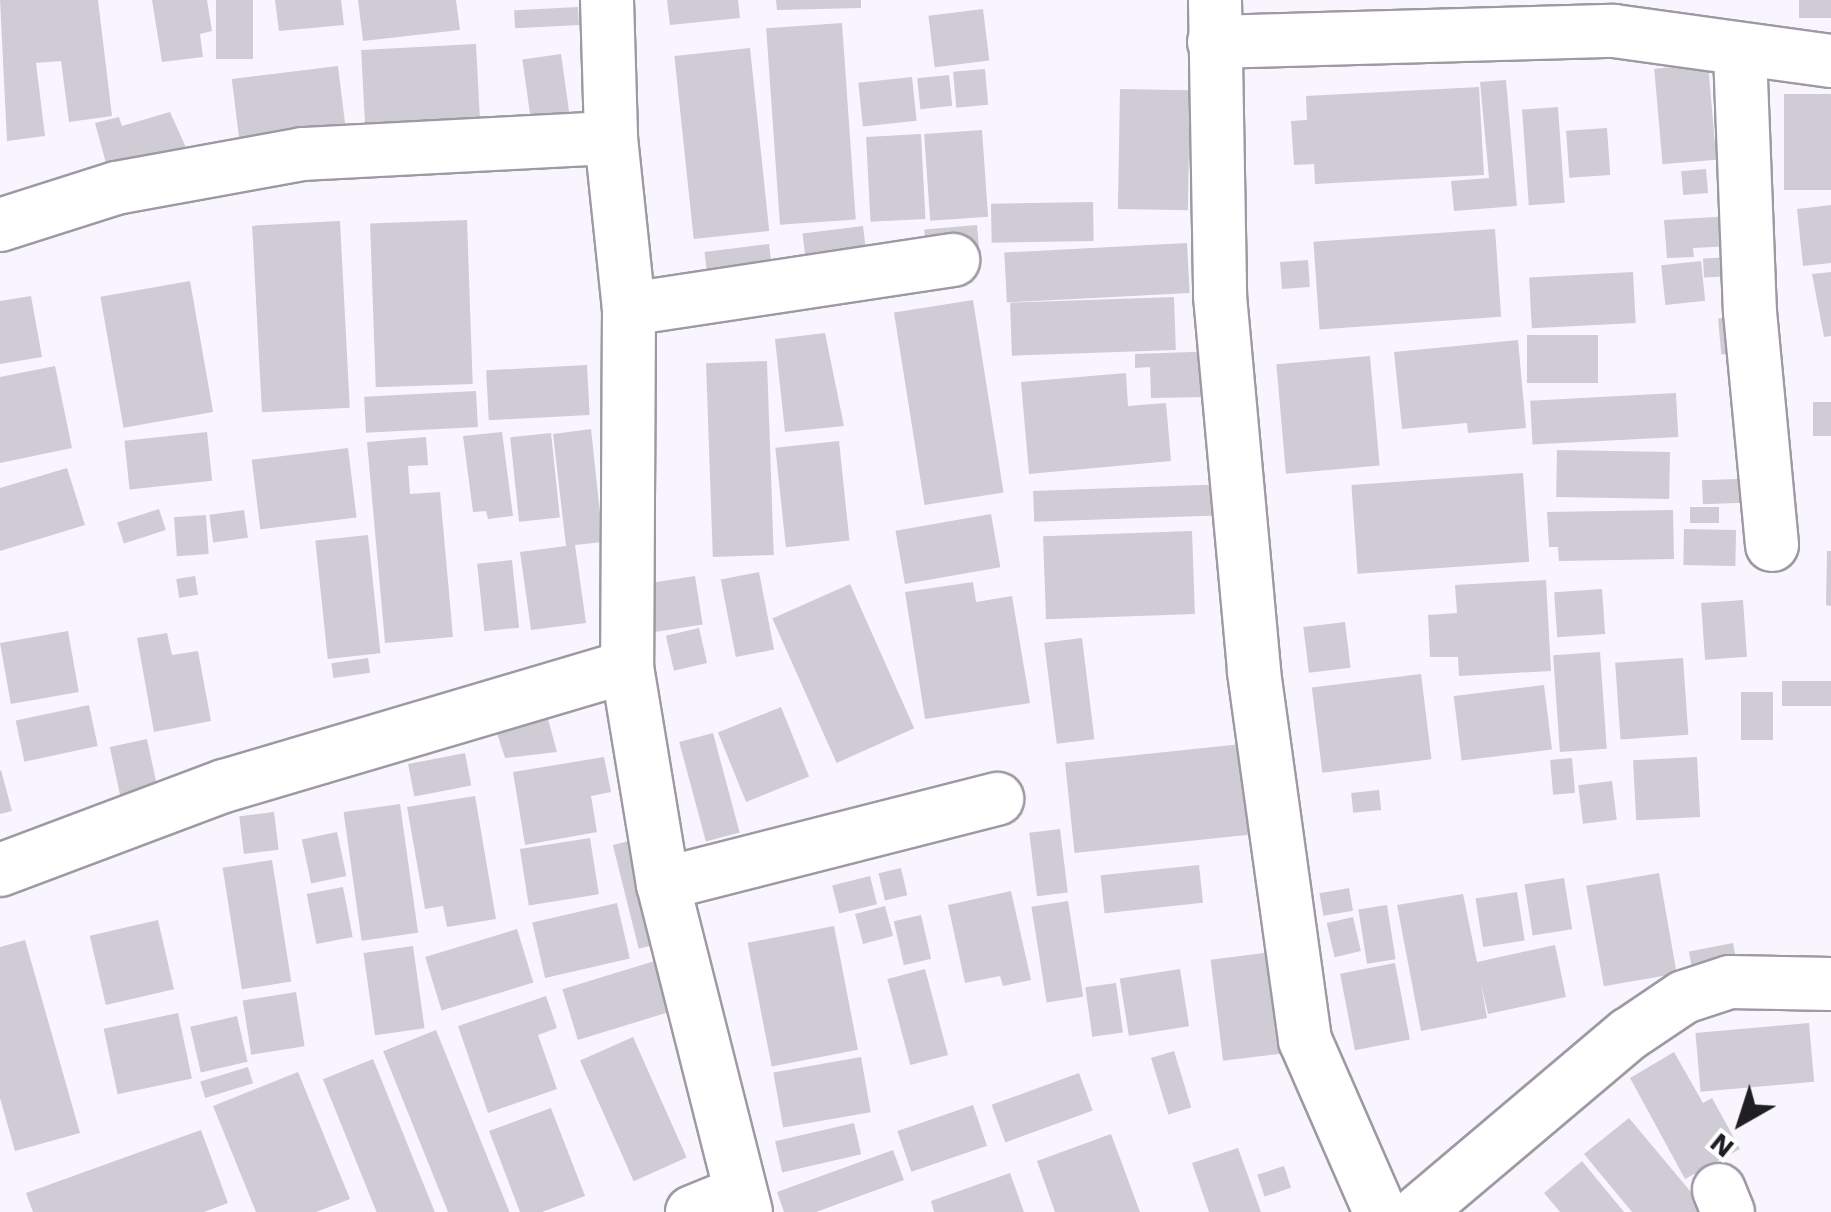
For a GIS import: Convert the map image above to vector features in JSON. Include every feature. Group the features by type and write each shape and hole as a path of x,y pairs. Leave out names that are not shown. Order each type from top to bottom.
{"street":[{"path":"607,0 611,138 629,309 627,667 663,884 726,1206"},
{"path":"1380,1212 1302,1020 1254,672 1220,296 1214,21 1614,15 1740,53 1831,61"},
{"path":"1740,53 1750,312 1772,545"},
{"path":"0,224 116,188 303,154 611,138"},
{"path":"629,309 953,260"},
{"path":"0,870 224,786 627,667"},
{"path":"663,884 997,799"},
{"path":"1418,1212 1629,1034 1684,997 1730,982 1831,984"}],"building":[{"path":"0,0 98,0 112,116 69,122 61,61 36,63 45,136 7,141"},
{"path":"152,0 207,0 212,31 200,34 203,57 162,62"},
{"path":"216,0 253,0 253,59 216,59"},
{"path":"275,0 341,0 344,25 279,31"},
{"path":"358,0 456,0 460,30 363,41"},
{"path":"667,0 738,0 740,18 670,25"},
{"path":"776,0 861,0 861,8 777,10"},
{"path":"1799,0 1831,0 1831,18 1799,18"},
{"path":"578,7 579,25 515,28 514,10"},
{"path":"983,9 989,61 935,67 928,16"},
{"path":"842,23 856,220 780,225 766,28"},
{"path":"476,44 480,119 365,125 361,50"},
{"path":"750,48 769,231 694,239 674,56"},
{"path":"561,54 570,116 531,122 522,59"},
{"path":"1708,64 1716,160 1663,164 1654,69"},
{"path":"338,66 346,128 239,141 232,79"},
{"path":"985,69 988,105 956,108 953,72"},
{"path":"949,75 952,106 920,109 917,78"},
{"path":"912,77 917,121 863,126 858,83"},
{"path":"1506,80 1517,206 1454,211 1451,181 1489,178 1480,82"},
{"path":"1479,87 1484,175 1315,184 1314,164 1294,165 1291,121 1307,120 1306,96"},
{"path":"1120,89 1190,90 1188,210 1118,209"},
{"path":"1784,94 1831,94 1831,190 1784,190"},
{"path":"1558,107 1565,203 1529,205 1522,110"},
{"path":"170,112 188,152 109,174 95,123 119,117 122,126"},
{"path":"1607,128 1610,175 1569,178 1566,131"},
{"path":"982,130 988,217 930,221 924,134"},
{"path":"921,134 925,219 871,222 866,137"},
{"path":"1706,169 1708,193 1683,195 1681,171"},
{"path":"1093,202 1094,241 992,243 991,204"},
{"path":"1831,205 1831,263 1803,266 1797,209"},
{"path":"1732,216 1734,246 1693,248 1694,257 1667,258 1664,220"},
{"path":"467,220 473,384 376,387 370,223"},
{"path":"340,221 350,408 262,412 252,226"},
{"path":"977,225 979,250 926,255 924,230"},
{"path":"863,226 867,260 807,267 802,233"},
{"path":"1495,229 1501,317 1320,329 1313,242"},
{"path":"1187,243 1190,293 1007,303 1004,253"},
{"path":"769,244 772,267 707,275 704,252"},
{"path":"1731,257 1732,276 1704,277 1703,258"},
{"path":"1308,260 1310,287 1282,289 1280,262"},
{"path":"1701,261 1705,301 1665,305 1661,265"},
{"path":"1633,272 1636,323 1532,328 1529,277"},
{"path":"1831,272 1831,336 1824,337 1812,274"},
{"path":"190,281 213,412 123,428 100,297"},
{"path":"31,296 42,357 0,364 0,301"},
{"path":"1174,297 1176,350 1012,356 1010,303"},
{"path":"973,300 1004,493 924,505 894,313"},
{"path":"1748,316 1751,352 1721,354 1718,319"},
{"path":"825,333 844,426 785,432 775,339"},
{"path":"1527,335 1598,335 1598,383 1527,383"},
{"path":"1518,340 1526,428 1468,433 1467,423 1402,429 1394,352"},
{"path":"1220,351 1210,397 1151,398 1150,367 1135,368 1135,354"},
{"path":"1370,356 1380,466 1286,474 1276,364"},
{"path":"767,361 774,555 713,557 706,363"},
{"path":"587,365 590,415 489,420 486,370"},
{"path":"55,366 72,448 0,463 0,377"},
{"path":"1126,373 1128,406 1166,403 1171,461 1029,474 1021,382"},
{"path":"476,391 478,427 366,433 364,397"},
{"path":"1676,393 1678,437 1533,445 1530,401"},
{"path":"1813,402 1831,402 1831,436 1813,436"},
{"path":"591,429 603,542 575,545 586,623 531,630 520,552 566,546 553,434"},
{"path":"207,432 212,481 130,489 124,441"},
{"path":"502,432 513,516 488,519 486,511 473,512 463,436"},
{"path":"551,433 560,518 519,522 510,437"},
{"path":"426,437 428,465 408,466 410,494 440,492 453,637 385,643 367,442"},
{"path":"839,441 849,540 786,547 775,448"},
{"path":"348,448 357,517 260,529 252,460"},
{"path":"1557,450 1670,452 1669,499 1556,497"},
{"path":"67,468 85,525 0,551 0,488"},
{"path":"1523,473 1529,562 1358,574 1351,485"},
{"path":"1765,478 1766,502 1703,504 1702,480"},
{"path":"1230,484 1231,515 1034,522 1033,491"},
{"path":"1690,507 1719,507 1719,523 1690,523"},
{"path":"159,509 166,530 124,544 117,523"},
{"path":"244,510 248,538 213,543 209,515"},
{"path":"1673,510 1674,559 1559,561 1558,547 1549,547 1547,512"},
{"path":"991,514 1000,567 905,584 895,531"},
{"path":"206,515 209,554 177,556 174,517"},
{"path":"1684,529 1736,530 1735,566 1683,565"},
{"path":"1192,531 1195,614 1046,619 1043,536"},
{"path":"368,535 380,653 328,659 315,541"},
{"path":"1827,551 1831,551 1831,606 1826,605"},
{"path":"512,560 519,628 484,631 477,564"},
{"path":"759,572 774,650 736,657 721,579"},
{"path":"195,576 198,595 179,598 176,579"},
{"path":"695,576 703,624 653,632 646,584"},
{"path":"1546,580 1551,671 1459,676 1458,657 1430,657 1428,615 1457,613 1455,585"},
{"path":"973,582 976,602 1012,596 1030,703 925,719 905,592"},
{"path":"850,584 914,728 837,763 772,619"},
{"path":"1602,589 1605,634 1557,637 1554,592"},
{"path":"1743,600 1747,657 1705,660 1701,603"},
{"path":"1345,622 1351,668 1309,673 1303,627"},
{"path":"699,628 707,663 674,671 666,636"},
{"path":"68,631 79,692 11,704 0,643"},
{"path":"167,633 172,655 198,651 211,721 154,732 137,638"},
{"path":"1082,638 1094,739 1057,744 1044,643"},
{"path":"1600,652 1607,749 1560,752 1553,655"},
{"path":"368,658 370,673 333,678 331,663"},
{"path":"1683,658 1688,735 1621,740 1615,663"},
{"path":"1421,674 1431,759 1322,773 1312,687"},
{"path":"1782,681 1831,681 1831,706 1782,706"},
{"path":"1544,685 1552,750 1462,761 1454,696"},
{"path":"1741,692 1773,692 1773,740 1741,740"},
{"path":"89,705 98,746 24,762 16,721"},
{"path":"781,707 809,777 746,802 718,732"},
{"path":"548,719 557,752 505,758 497,733"},
{"path":"713,733 740,832 706,842 679,742"},
{"path":"147,739 158,790 121,798 110,747"},
{"path":"1251,743 1261,834 1075,853 1065,763"},
{"path":"465,753 471,785 414,796 408,764"},
{"path":"604,757 611,792 591,796 597,832 525,845 513,772"},
{"path":"1697,757 1700,817 1636,820 1633,760"},
{"path":"1572,758 1575,793 1553,795 1550,760"},
{"path":"0,771 12,811 0,814"},
{"path":"1612,781 1617,820 1583,824 1578,785"},
{"path":"1379,790 1381,810 1353,813 1351,793"},
{"path":"475,796 496,919 447,927 443,906 425,909 407,807"},
{"path":"400,804 418,933 362,941 344,812"},
{"path":"274,812 279,850 244,854 239,816"},
{"path":"1060,829 1068,893 1037,896 1029,833"},
{"path":"337,832 346,876 311,884 302,839"},
{"path":"590,838 599,894 529,905 520,849"},
{"path":"641,838 667,942 639,949 613,845"},
{"path":"272,860 291,981 242,989 223,868"},
{"path":"1199,865 1203,903 1105,913 1101,875"},
{"path":"901,868 907,895 885,900 879,873"},
{"path":"1659,873 1677,973 1604,986 1586,886"},
{"path":"870,876 877,904 839,914 832,885"},
{"path":"1564,878 1572,929 1533,936 1524,884"},
{"path":"343,887 353,937 316,944 307,894"},
{"path":"1349,888 1353,911 1323,916 1319,893"},
{"path":"1011,891 1031,980 1003,986 1000,976 965,983 948,905"},
{"path":"1517,892 1525,940 1483,947 1476,899"},
{"path":"1463,894 1477,962 1555,945 1566,997 1488,1014 1481,984 1487,1018 1421,1031 1397,905"},
{"path":"1068,901 1083,997 1047,1003 1031,907"},
{"path":"617,903 630,959 545,978 532,923"},
{"path":"1387,905 1396,959 1367,964 1358,910"},
{"path":"885,906 893,936 863,944 855,914"},
{"path":"921,915 931,959 904,965 894,921"},
{"path":"1353,917 1361,951 1335,957 1327,923"},
{"path":"158,920 174,989 106,1005 90,936"},
{"path":"834,926 858,1050 772,1066 748,943"},
{"path":"517,929 533,983 442,1011 425,957"},
{"path":"25,940 80,1133 15,1151 0,1098 0,947"},
{"path":"1733,943 1736,959 1692,967 1689,952"},
{"path":"413,946 425,1028 375,1035 363,953"},
{"path":"1289,950 1301,1051 1223,1061 1211,960"},
{"path":"658,960 673,1011 578,1040 562,989"},
{"path":"1395,963 1410,1040 1355,1050 1340,974"},
{"path":"925,969 948,1055 910,1065 887,979"},
{"path":"1180,969 1189,1026 1129,1036 1120,979"},
{"path":"1116,983 1123,1033 1092,1037 1085,987"},
{"path":"296,992 305,1046 251,1055 243,1000"},
{"path":"546,996 557,1028 538,1035 557,1089 488,1113 458,1026"},
{"path":"178,1013 192,1079 118,1094 104,1029"},
{"path":"237,1016 248,1062 201,1073 190,1027"},
{"path":"1809,1023 1814,1082 1701,1092 1695,1033"},
{"path":"436,1030 509,1212 448,1212 383,1051"},
{"path":"633,1037 687,1158 634,1181 580,1061"},
{"path":"1174,1051 1191,1107 1168,1114 1151,1058"},
{"path":"1674,1052 1703,1103 1712,1098 1740,1149 1685,1179 1630,1078"},
{"path":"861,1057 871,1112 783,1128 773,1072"},
{"path":"373,1059 435,1212 377,1212 323,1079"},
{"path":"248,1067 253,1083 205,1098 200,1082"},
{"path":"298,1072 350,1199 316,1212 256,1212 213,1106"},
{"path":"1079,1073 1093,1111 1005,1142 992,1105"},
{"path":"973,1105 987,1146 911,1172 897,1131"},
{"path":"551,1108 585,1196 542,1212 520,1212 489,1131"},
{"path":"1629,1118 1706,1210 1632,1212 1584,1154"},
{"path":"854,1123 861,1154 782,1172 775,1141"},
{"path":"201,1130 228,1203 204,1212 33,1212 26,1193"},
{"path":"1111,1134 1140,1212 1055,1212 1037,1161"},
{"path":"1238,1148 1261,1212 1209,1212 1192,1163"},
{"path":"893,1150 904,1180 816,1212 784,1212 777,1192"},
{"path":"1582,1161 1624,1212 1560,1212 1544,1193"},
{"path":"1284,1166 1291,1188 1264,1197 1257,1175"},
{"path":"1010,1173 1024,1212 934,1212 931,1201"}]}
